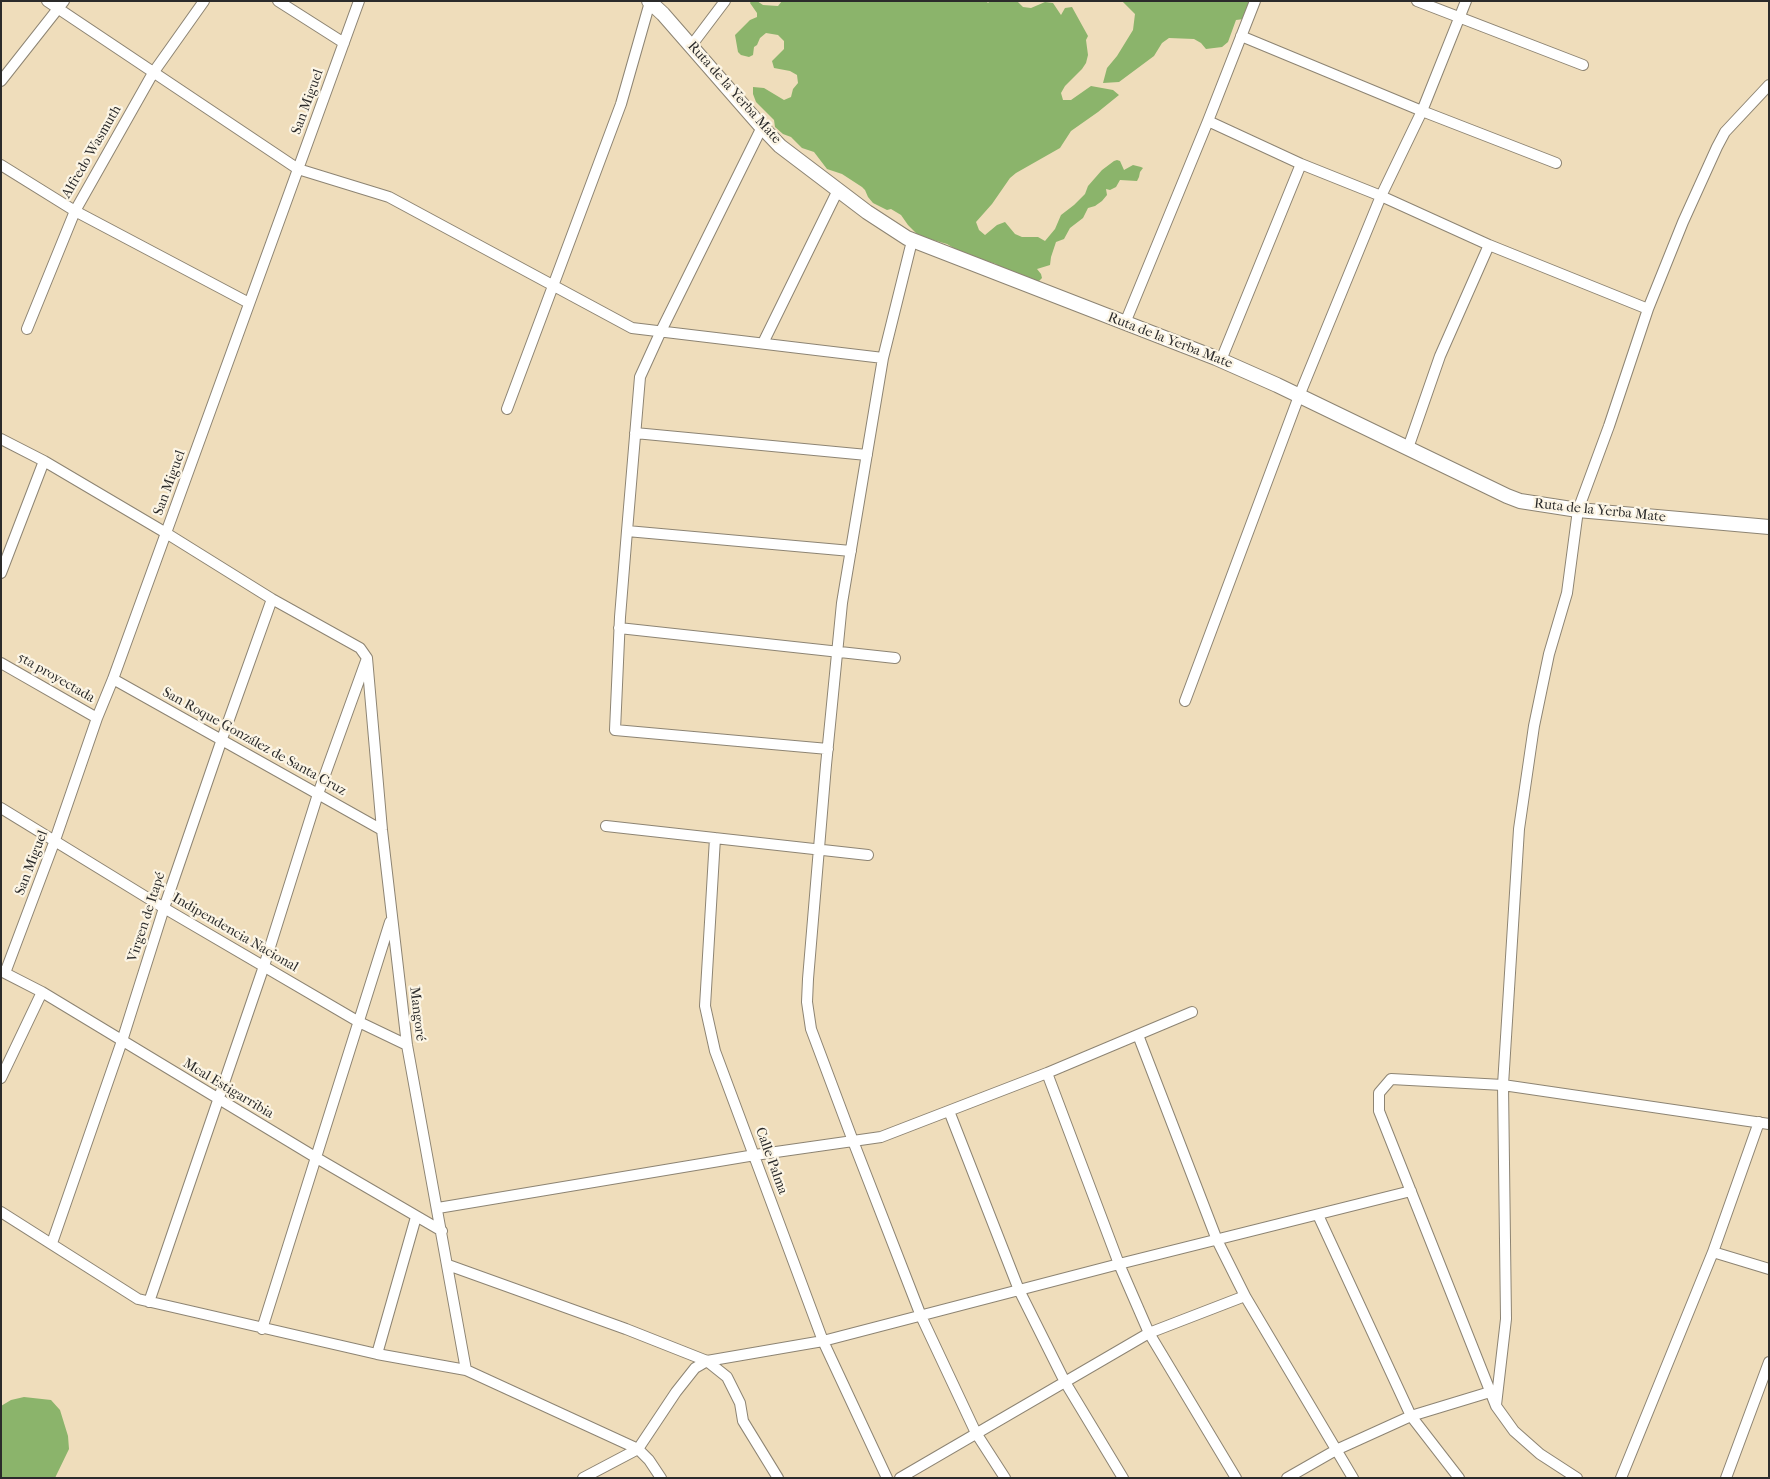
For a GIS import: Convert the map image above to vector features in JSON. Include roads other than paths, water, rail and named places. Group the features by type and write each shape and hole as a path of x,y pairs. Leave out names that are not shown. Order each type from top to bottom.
{"main road":[{"name":"Ruta de la Yerba Mate","path":"650,2 663,14 780,146 886,225 912,241 1221,360 1514,499 1532,504 1578,510 1769,527"}],"street":[{"path":"48,1 61,5 153,73 298,169 389,197 632,328 883,358"},
{"name":"Alfredo Wasmuth","path":"26,329 74,211 153,73 204,1"},
{"path":"278,1 344,43"},
{"name":"San Miguel","path":"3,972 56,840 97,718 113,679 359,1"},
{"path":"691,46 725,1"},
{"path":"1125,323 1208,121 1254,1"},
{"path":"1417,1 1583,65"},
{"path":"1185,701 1299,396 1382,196 1422,111 1466,1"},
{"path":"507,409 622,104 650,2"},
{"path":"1,81 61,5"},
{"path":"1241,36 1422,111 1556,163"},
{"path":"1496,1406 1506,1319 1503,1085 1519,829 1534,726 1547,663 1567,593 1578,510 1609,426 1648,309 1716,146 1725,132 1769,85"},
{"path":"1208,121 1301,164 1382,196 1489,245 1648,309"},
{"path":"762,127 640,377 619,628 615,730 828,749"},
{"path":"1221,360 1301,164"},
{"path":"1,165 74,211 249,303"},
{"path":"763,344 838,190"},
{"path":"912,241 883,358 842,603 807,1002 811,1029 921,1316 976,1433 1005,1478"},
{"path":"1408,448 1440,356 1489,245"},
{"path":"635,433 867,455"},
{"path":"1,438 44,461 166,533 272,599 360,648 367,658 318,794 264,966 149,1302"},
{"path":"1,573 44,461"},
{"path":"627,531 851,551"},
{"name":"Virgen de Itapé","path":"52,1244 122,1041 164,908 272,599"},
{"path":"619,628 895,658"},
{"name":"Mangoré","path":"367,658 382,830 407,1045 466,1370"},
{"name":"5ta proyectada","path":"1,663 97,718"},
{"name":"San Roque González de Santa Cruz","path":"113,679 382,830"},
{"name":"Indipendencia Nacional","path":"1,808 164,908 359,1022 407,1045"},
{"path":"606,826 868,854"},
{"name":"Calle Palma","path":"715,838 705,1006 715,1052 755,1155 822,1341 887,1478"},
{"path":"262,1329 392,917"},
{"name":"Mcal Estigarribia","path":"3,972 42,992 219,1100 442,1231"},
{"path":"1,1078 42,992"},
{"path":"438,1208 881,1136 1047,1073 1192,1012"},
{"path":"1138,1035 1217,1240 1244,1296 1353,1478"},
{"path":"1047,1073 1119,1264 1149,1333 1236,1478"},
{"path":"1577,1478 1540,1454 1514,1432 1496,1406 1379,1111 1379,1093 1391,1079 1503,1085 1764,1123 1621,1478"},
{"path":"949,1111 1019,1290 1065,1382 1123,1478"},
{"path":"583,1478 638,1449 676,1392 695,1368 707,1361 822,1341 1411,1191"},
{"path":"1,1212 138,1299 377,1354 466,1370 638,1449 649,1460 661,1478"},
{"path":"1318,1214 1411,1416 1459,1478"},
{"path":"377,1354 416,1216"},
{"path":"1713,1252 1769,1269"},
{"path":"448,1265 626,1329 707,1361 727,1377 740,1403 743,1420 778,1478"},
{"path":"900,1478 1149,1333 1244,1296"},
{"path":"1726,1478 1769,1362"},
{"path":"1287,1478 1336,1450 1411,1416 1490,1392"}]}
